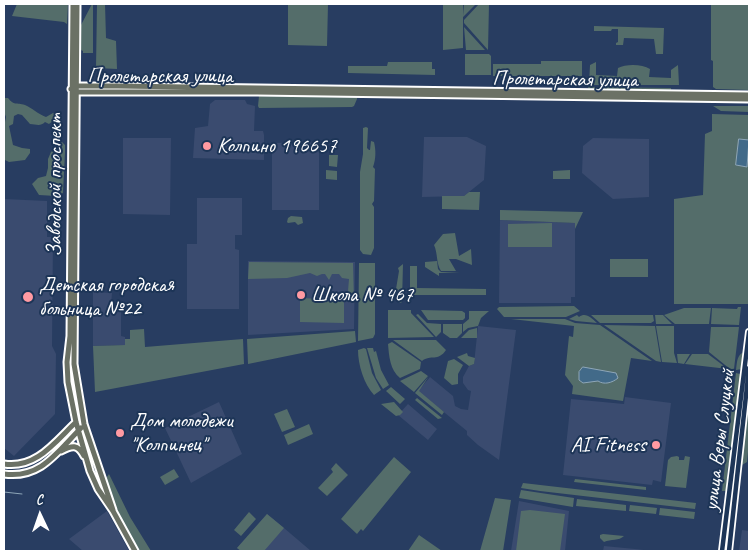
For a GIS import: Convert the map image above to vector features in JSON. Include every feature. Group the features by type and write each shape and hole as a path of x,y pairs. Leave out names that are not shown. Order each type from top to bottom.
{"main road":[{"name":"Заводской проспект","path":"73,4 71,89 74,364 84,424 113,511"},
{"name":"Заводской проспект","path":"78,4 73,249 70,336 67,362 68,382 87,463 98,489 113,511 135,551"},
{"name":"Пролетарская улица","path":"71,89 77,86 749,95"},
{"name":"Пролетарская улица","path":"71,89 77,92 749,99"},
{"path":"4,464 23,464 35,460 76,422 84,424"},
{"path":"4,474 19,475 33,472 45,465 84,424"},
{"path":"56,454 68,447 75,446 82,451 87,463"}],"street":[{"name":"улица Веры Слуцкой","path":"722,551 749,332"},
{"name":"улица Веры Слуцкой","path":"729,551 749,368"}],"shaded area":[{"path":"215,100 245,100 247,104 255,106 254,131 263,131 264,160 193,158 195,128 208,126 210,104"},
{"path":"424,137 467,137 486,146 484,180 464,196 422,197"},
{"path":"123,138 171,138 170,215 123,214"},
{"path":"593,138 649,139 649,197 613,199 582,173 583,146"},
{"path":"739,139 749,140 747,167 736,165"},
{"path":"319,142 319,210 272,210 272,143"},
{"path":"197,198 242,198 242,235 235,235 235,249 239,250 239,309 187,309 187,244 197,244"},
{"name":"Детская городская больница №22","path":"4,199 47,201 47,237 53,237 52,346 56,354 55,414 14,456 4,448"},
{"path":"500,220 575,223 575,297 571,297 571,303 499,303"},
{"name":"Школа № 467","path":"248,261 355,262 354,329 248,335"},
{"path":"93,292 112,293 111,305 121,306 121,336 125,337 125,345 93,346"},
{"path":"478,326 516,330 499,460 478,445 467,435 467,431 418,391 430,377 453,396 455,406 468,410 471,391 463,383 463,377 469,366 474,364"},
{"path":"583,367 616,373 618,378 608,383 598,381 583,383 579,380 579,372"},
{"path":"625,397 671,403 661,482 653,480 652,485 563,475 571,399 624,404"},
{"path":"219,402 242,454 191,483 165,428"},
{"path":"408,404 437,429 428,440 398,415"},
{"path":"519,501 569,511 565,551 511,551"},
{"path":"107,511 129,551 83,551 69,539"},
{"path":"267,514 311,551 241,551 237,548"},
{"path":"742,530 749,531 749,551 739,551"},
{"path":"604,546 635,549 652,551 603,551"}],"green space":[{"path":"17,4 68,4 67,24 64,22 12,16"},
{"path":"92,4 93,53 83,53 81,50 81,25"},
{"path":"97,4 105,4 106,38 116,41 117,69 96,68"},
{"path":"288,4 328,4 327,46 288,45"},
{"path":"443,4 463,4 463,16 464,4 476,4 463,17 463,48 443,50"},
{"path":"479,4 489,4 488,50 464,23 464,20"},
{"path":"711,4 749,4 749,90 716,89 713,87"},
{"path":"594,26 664,28 663,54 656,54 654,39 624,38 623,45 616,45 618,42 618,29 594,31"},
{"path":"464,27 485,50 466,50"},
{"path":"465,54 489,54 491,56 491,75 465,75"},
{"path":"541,61 582,61 582,76 493,76 493,64 541,64"},
{"path":"388,62 432,62 432,69 435,69 435,75 348,73 348,66 387,66"},
{"path":"596,62 596,75 617,76 618,68 634,65 650,69 649,77 671,78 671,70 678,65 679,85 589,85 590,65"},
{"path":"588,87 671,88 671,91 589,90"},
{"path":"259,96 357,97 357,99 352,107 259,108"},
{"path":"4,98 8,98 14,103 25,105 46,117 53,113 57,115 49,124 45,122 38,125 30,124 22,115 14,116 13,124 9,126 13,145 30,149 30,153 25,160 9,162 5,160 4,127 6,117"},
{"path":"713,106 749,106 749,112 721,111"},
{"path":"712,114 749,115 749,304 674,304 674,199 703,195 705,134 712,131"},
{"path":"363,128 368,128 367,148 370,150 371,141 374,142 375,151 373,167 375,169 374,201 372,204 374,207 374,248 371,255 363,254 360,250 360,172 363,154"},
{"path":"62,142 65,145 63,193 56,196 39,195 32,184 38,178 46,176 48,159 51,152"},
{"path":"329,155 338,155 337,167 329,166"},
{"path":"326,170 337,171 337,180 326,179"},
{"path":"570,170 570,179 553,179 553,171"},
{"path":"469,192 480,192 479,210 442,209 442,196 464,196"},
{"path":"500,210 583,212 575,229 575,223 500,220"},
{"path":"291,216 302,217 303,223 298,225 295,222 288,223 288,218"},
{"path":"552,223 552,247 508,247 508,224"},
{"path":"455,233 459,256 471,249 472,265 456,259 449,259 456,271 441,271 434,245 443,234"},
{"path":"610,259 648,259 648,277 610,277"},
{"path":"437,261 438,269 441,272 460,273 439,273 439,276 425,267 425,262"},
{"path":"249,262 353,263 354,303 350,301 348,291 349,279 342,278 339,274 332,274 329,280 325,274 317,276 310,273 287,278 248,279"},
{"path":"359,263 375,263 375,334 373,338 358,341"},
{"path":"403,264 402,302 400,303 395,295 398,268"},
{"path":"410,266 417,266 417,288 486,289 486,295 410,295"},
{"path":"300,298 344,300 344,323 300,322"},
{"path":"574,306 580,311 566,317 504,317 497,309 499,307"},
{"path":"741,307 739,325 711,324 712,308 737,309"},
{"path":"684,308 711,308 709,324 675,324 664,315"},
{"path":"388,310 411,310 411,313 434,337 388,338"},
{"path":"421,310 462,311 465,313 465,318 463,320 428,320"},
{"path":"469,311 489,311 481,318 478,326 468,328 463,332 463,324 469,319"},
{"path":"418,314 427,323 441,324 441,332 436,337 416,315"},
{"path":"577,315 579,317 588,316 597,323 569,319"},
{"path":"591,315 653,315 654,321 651,323 600,323"},
{"path":"655,315 663,315 672,324 656,324"},
{"path":"511,319 565,319 575,323 600,325 652,361 631,358 623,401 572,394 573,386 565,375 569,336 573,337 574,326"},
{"path":"443,324 462,324 462,333 457,338 450,338 443,333"},
{"path":"604,325 655,326 661,362 656,361"},
{"path":"656,326 674,326 674,353 677,363 662,362"},
{"path":"711,327 739,327 734,369 730,369 709,352"},
{"path":"477,328 477,338 461,338 469,330"},
{"path":"144,329 145,347 243,339 244,364 95,392 93,346 125,345 125,339 130,339 130,330"},
{"path":"355,331 356,342 248,364 247,339"},
{"path":"393,340 436,340 446,350 440,356 422,361"},
{"path":"392,342 421,362 420,369 400,378 392,367 390,358 388,344"},
{"path":"367,348 373,348 374,352 376,351 381,370 389,385 383,389 376,378"},
{"path":"366,349 372,373 381,390 374,395 362,374 359,362 358,350"},
{"path":"744,352 742,369 736,370 737,361"},
{"path":"467,353 468,356 475,358 474,364 469,366 457,357"},
{"path":"677,354 690,354 684,364 678,363"},
{"path":"692,354 708,354 728,369 685,364"},
{"path":"454,359 463,365 458,374 458,384 452,385 444,378 448,361"},
{"path":"421,371 428,376 414,392 400,381"},
{"path":"736,373 742,376 733,453 728,466 726,491 722,491"},
{"path":"429,376 419,391 444,412 442,415 415,393"},
{"path":"391,387 405,399 400,404 386,391"},
{"path":"749,390 749,442 747,462 742,465 742,454"},
{"path":"417,398 442,418 438,419 415,400"},
{"path":"394,402 403,412 400,415 396,416 381,404"},
{"path":"287,409 295,427 282,432 274,414"},
{"path":"309,424 313,434 288,445 284,435"},
{"path":"677,456 679,460 684,460 685,456 690,457 686,488 665,486 668,460 671,457"},
{"path":"394,457 411,472 363,531 361,529 357,534 341,519"},
{"path":"336,463 348,475 327,496 318,488 333,472 331,469"},
{"path":"174,469 179,477 165,485 160,477"},
{"path":"109,474 130,517 151,551 140,551 120,517 105,480"},
{"path":"575,479 646,487 646,490 574,482"},
{"path":"523,483 696,503 695,509 521,488"},
{"path":"521,490 574,498 573,507 519,498"},
{"path":"495,498 511,500 503,551 480,551"},
{"path":"577,499 626,505 626,511 576,506"},
{"path":"630,505 657,508 656,514 629,511"},
{"path":"660,508 695,512 694,519 659,515"},
{"path":"530,510 565,514 560,551 516,551 521,511"},
{"path":"249,512 256,519 241,536 234,530"},
{"path":"267,514 284,528 264,551 241,551 237,548"},
{"path":"419,535 442,551 408,551"},
{"path":"600,535 624,536 620,539 604,542 600,538"}],"waterway":[{"path":"4,492 22,494"}],"place":[{"name":"Колпино 196657","path":"207,146"},
{"name":"Школа № 467","path":"301,295"},
{"name":"Детская городская больница №22","path":"28,297"},
{"name":"Дом молодежи \"Колпинец\"","path":"120,433"},
{"name":"AI Fitness","path":"656,445"}]}
